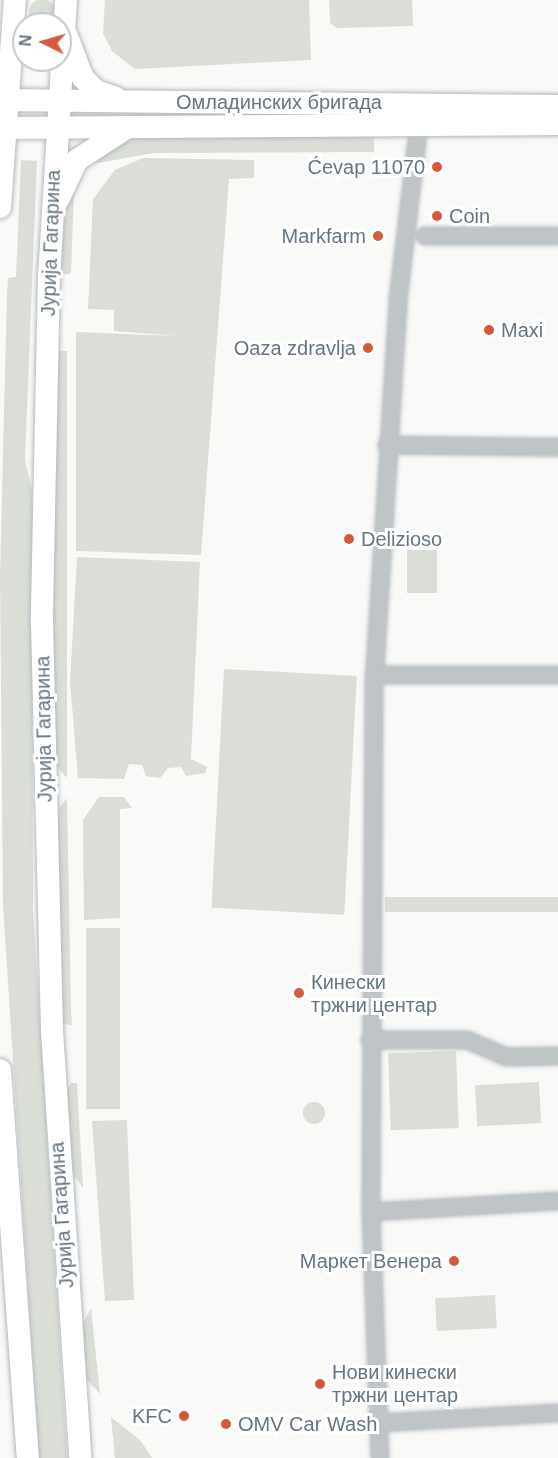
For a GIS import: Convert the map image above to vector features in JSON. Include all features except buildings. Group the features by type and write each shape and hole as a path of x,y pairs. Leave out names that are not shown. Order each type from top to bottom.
{"main road":[{"path":"0,39 14,4"},
{"path":"0,207 4,100 14,4"},
{"path":"72,46 90,86 129,101"},
{"name":"Јурија Гагарина","path":"59,72 51,233 42,582 47,922 81,1458"},
{"name":"Омладинских бригада","path":"4,100 423,102 558,106"},
{"name":"Омладинских бригада","path":"3,128 416,127 558,124"},
{"path":"51,233 62,186 77,160 131,127"},
{"path":"0,1070 27,1458"}],"street":[{"path":"380,1458 371,1212 370,1040 374,675 387,445 416,127 423,102"},
{"path":"424,236 558,236"},
{"path":"387,445 558,447"},
{"path":"374,675 558,675"},
{"path":"370,1040 467,1040 507,1057 558,1056"},
{"path":"371,1212 558,1201"},
{"path":"378,1424 558,1413"}],"shaded area":[{"path":"42,-1 47,0 54,7 55,12 29,12 33,3"},
{"path":"105,0 309,0 311,60 135,69 112,51 103,33"},
{"path":"329,0 412,0 413,26 337,28 330,23"},
{"path":"374,136 374,152 153,153 98,163 89,157 132,138"},
{"path":"143,158 254,160 254,178 229,179 201,555 76,551 76,332 177,336 114,331 114,310 88,309 93,199 115,170"},
{"path":"21,160 37,161 25,460 32,491 33,909 67,1458 39,1458 3,906 0,575 7,292 8,278 16,277"},
{"path":"74,191 71,273 59,276 63,199"},
{"path":"58,351 67,351 67,778 51,759"},
{"path":"407,550 437,550 437,593 407,593"},
{"path":"77,557 200,562 191,759 207,767 205,773 186,776 181,767 168,768 160,778 146,776 142,765 129,764 124,779 78,778 70,682"},
{"path":"224,669 357,676 344,915 211,908"},
{"path":"99,797 124,797 132,808 120,809 120,918 84,920 83,820"},
{"path":"67,798 72,1025 63,1024 54,815"},
{"path":"385,897 558,897 558,912 385,912"},
{"path":"86,928 120,928 120,1109 86,1109"},
{"path":"456,1051 459,1128 391,1130 388,1053"},
{"path":"539,1082 541,1123 477,1126 475,1085"},
{"path":"71,1083 77,1083 83,1188 67,1165 65,1093"},
{"path":"314,1102 322,1105 325,1113 322,1121 314,1124 306,1121 303,1113 306,1105"},
{"path":"127,1120 134,1300 105,1301 92,1121"},
{"path":"495,1295 497,1328 437,1331 435,1298"},
{"path":"91,1308 100,1394 84,1377 79,1331"},
{"path":"111,1417 141,1441 152,1458 115,1458"}],"place":[{"name":"Ćevap 11070","path":"437,167"},
{"name":"Coin","path":"437,216"},
{"name":"Markfarm","path":"378,236"},
{"name":"Maxi","path":"489,330"},
{"name":"Oaza zdravlja","path":"368,348"},
{"name":"Delizioso","path":"349,539"},
{"name":"Кинески тржни центар","path":"299,993"},
{"name":"Маркет Венера","path":"454,1261"},
{"name":"Нови кинески тржни центар","path":"320,1384"},
{"name":"KFC","path":"184,1416"},
{"name":"OMV Car Wash","path":"226,1424"}]}
